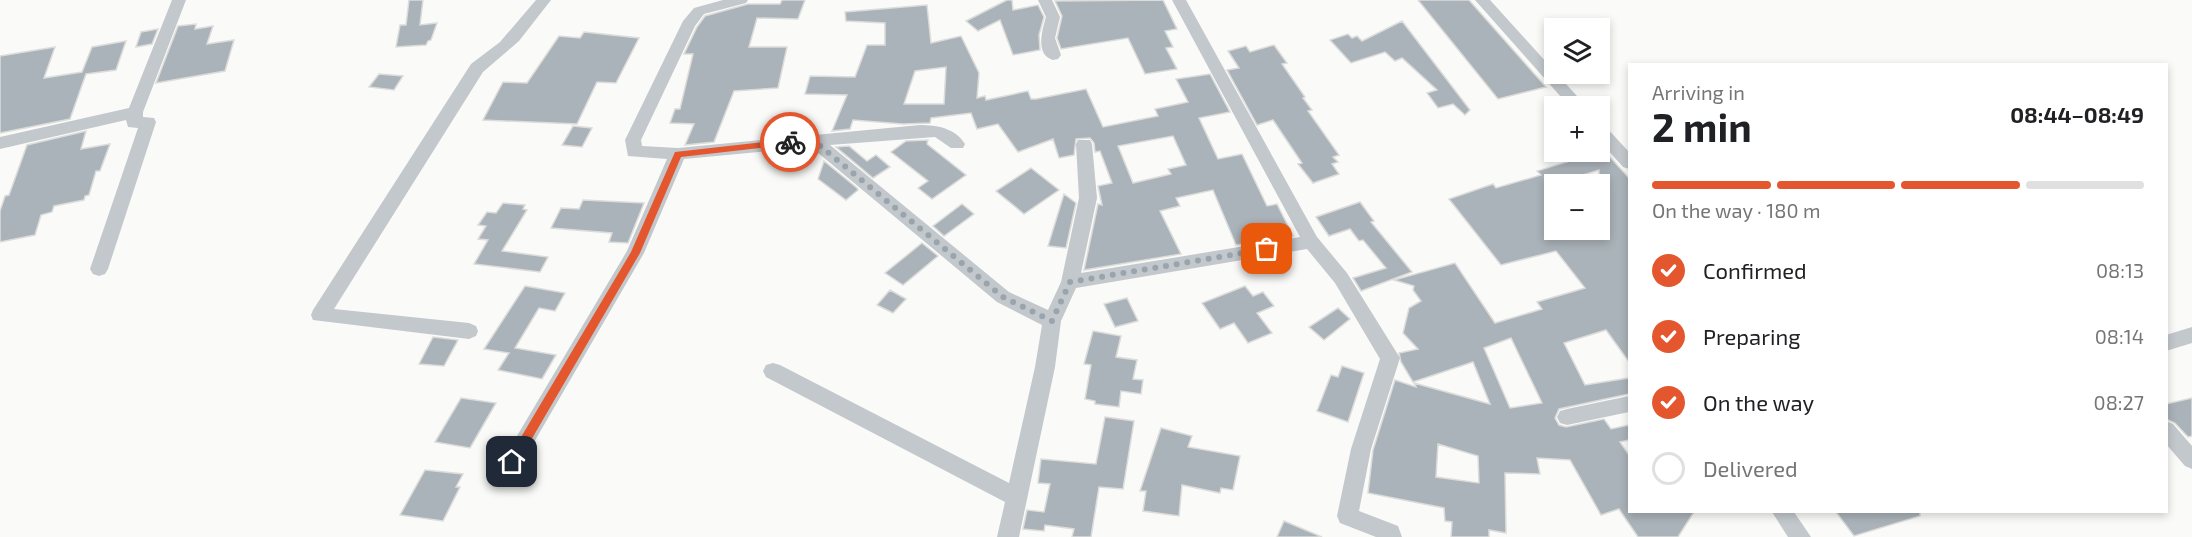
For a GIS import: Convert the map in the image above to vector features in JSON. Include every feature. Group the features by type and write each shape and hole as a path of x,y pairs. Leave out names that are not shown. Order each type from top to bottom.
{"street":[{"path":"99,269 148,122 134,123 135,112 179,0"},
{"path":"470,332 320,315 477,68 499,54 526,26 544,0"},
{"path":"741,0 699,11 688,24 633,141 634,152 678,154 813,140 938,131 957,144"},
{"path":"1045,0 1053,17 1047,38 1053,56"},
{"path":"1179,0 1311,242 1341,279 1390,358 1361,449 1347,516 1391,533 1391,537"},
{"path":"1482,0 1569,96"},
{"path":"0,143 135,112"},
{"path":"813,140 1003,297 1052,321"},
{"path":"1610,142 1628,162"},
{"path":"1008,537 1045,367 1052,321 1070,282 1088,198 1084,144"},
{"path":"512,462 635,253 678,154"},
{"path":"1070,282 1311,242"},
{"path":"2168,342 2192,335"},
{"path":"772,371 1016,497"},
{"path":"1567,417 1628,404"},
{"path":"2168,432 2192,460"},
{"path":"1783,513 1800,537"}],"building":[{"path":"409,0 423,0 420,25 437,23 431,40 426,45 396,47 400,25 406,25"},
{"path":"782,0 805,0 798,19 757,18 749,47 787,47 778,88 734,91 714,142 685,145 694,124 670,123 675,109 680,109 693,54 684,54 697,27 705,16 748,4 780,4"},
{"path":"1007,0 1012,0 1013,10 1038,5 1044,17 1039,35 1040,50 1013,55 1000,20 978,31 966,21"},
{"path":"1163,0 1177,29 1165,31 1173,47 1166,48 1177,69 1145,74 1128,38 1061,49 1057,38 1062,16 1055,1"},
{"path":"1418,0 1469,0 1546,87 1498,99"},
{"path":"927,5 931,43 961,36 979,73 977,98 985,96 986,100 1028,91 1031,99 1036,99 1086,89 1103,127 1158,116 1155,109 1188,102 1176,79 1210,74 1230,112 1199,118 1218,159 1242,154 1267,206 1277,204 1293,236 1236,245 1213,190 1176,198 1180,206 1160,211 1181,254 1084,270 1098,204 1102,205 1098,186 1112,183 1100,151 1095,152 1094,143 1090,138 1076,139 1074,155 1059,158 1053,139 1018,152 998,124 977,129 971,113 931,118 930,123 903,124 853,120 850,129 832,131 847,95 805,94 810,76 855,77 867,45 885,45 885,23 846,21 845,12","holes":["946,67 944,104 904,104 915,71","1173,136 1186,165 1168,169 1171,174 1133,183 1118,146"]},
{"path":"1402,21 1470,110 1465,115 1453,104 1438,108 1427,93 1437,90 1402,58 1395,61 1385,52 1351,63 1330,40 1348,34 1352,38 1357,36 1362,41"},
{"path":"196,24 195,29 213,26 207,44 234,40 225,71 156,83 178,26"},
{"path":"158,29 152,44 136,47 141,32"},
{"path":"584,32 639,38 616,83 597,82 577,124 483,120 503,82 527,83 559,36 580,38"},
{"path":"126,41 116,70 86,74 70,119 0,133 0,56 55,47 44,78 82,72 92,47"},
{"path":"1274,45 1287,63 1282,64 1312,110 1308,111 1339,155 1333,157 1338,162 1332,164 1339,174 1313,183 1298,164 1302,163 1273,120 1257,125 1227,70 1239,68 1228,51 1246,46 1250,52"},
{"path":"379,74 403,76 394,90 369,87"},
{"path":"573,126 592,128 582,147 562,145"},
{"path":"86,131 81,149 110,144 100,171 96,171 89,195 85,196 84,200 54,206 52,212 41,215 35,235 0,242 0,211 5,196 9,195 27,145"},
{"path":"928,140 927,144 966,175 932,199 918,188 928,181 891,152 906,141"},
{"path":"849,146 867,161 876,155 890,167 873,178 836,147"},
{"path":"1610,157 1628,177 1628,361 1606,330 1564,343 1585,385 1628,378 1628,394 1559,409 1555,418 1559,425 1566,427 1604,419 1611,429 1628,425 1628,440 1620,442 1628,454 1628,513 1693,513 1678,537 1638,537 1619,509 1601,515 1570,460 1537,458 1540,474 1505,473 1506,533 1489,530 1489,537 1451,537 1452,522 1445,521 1444,508 1368,493 1373,450 1395,380 1490,404 1473,362 1413,382 1401,362 1399,353 1418,349 1403,333 1409,308 1421,301 1413,290 1414,286 1394,280 1455,263 1495,323 1542,309 1537,302 1585,288 1556,251 1501,265 1449,199 1493,184 1496,188 1541,175 1537,171 1566,162 1610,162","holes":["1511,338 1542,403 1510,408 1484,348","1438,444 1478,456 1479,483 1436,477"]},
{"path":"824,161 857,188 858,190 846,200 818,179"},
{"path":"1031,168 1059,190 1024,214 996,191"},
{"path":"1064,194 1076,203 1066,248 1048,246"},
{"path":"583,200 644,203 628,243 609,242 612,233 551,228 561,208 579,209"},
{"path":"1360,202 1374,221 1371,222 1412,272 1361,291 1353,278 1386,268 1363,240 1359,241 1350,229 1329,236 1316,217"},
{"path":"503,203 525,205 523,209 527,210 502,251 548,257 540,272 474,264 488,240 478,239 486,226 478,225 487,212 496,213"},
{"path":"962,204 974,214 944,236 933,226"},
{"path":"922,243 938,256 903,285 885,273"},
{"path":"525,286 565,293 555,311 539,308 515,348 556,355 542,379 498,370 509,353 484,349"},
{"path":"1245,286 1253,296 1263,292 1274,306 1257,313 1272,333 1248,343 1234,323 1220,329 1202,303"},
{"path":"890,290 906,299 893,313 877,305"},
{"path":"1127,298 1138,321 1115,327 1104,304"},
{"path":"1338,308 1350,319 1324,340 1309,327"},
{"path":"1093,331 1121,336 1116,357 1137,360 1133,379 1143,380 1141,394 1121,391 1119,407 1095,404 1095,401 1085,399 1091,365 1084,364"},
{"path":"433,337 458,340 444,366 419,364"},
{"path":"1342,366 1364,373 1348,422 1317,411 1331,375 1338,377"},
{"path":"461,398 496,403 470,448 435,442"},
{"path":"2192,398 2192,436 2188,437 2175,423 2168,420 2168,404"},
{"path":"1105,417 1134,421 1123,489 1099,487 1091,537 1072,537 1074,529 1045,525 1044,531 1023,529 1027,510 1044,512 1050,484 1038,483 1041,459 1096,464"},
{"path":"1161,428 1192,436 1188,447 1240,456 1233,490 1221,488 1220,493 1182,485 1179,516 1143,511 1146,491 1140,491"},
{"path":"425,470 463,474 456,487 460,487 443,521 400,515"},
{"path":"1837,513 1920,513 1920,516 1854,536"},
{"path":"1284,521 1322,537 1277,537"}],"way so far":[{"path":"790,142 813,140 1003,297 1052,321 1070,282 1267,249"}],"route":[{"path":"512,462 635,253 678,154 790,142"}]}
